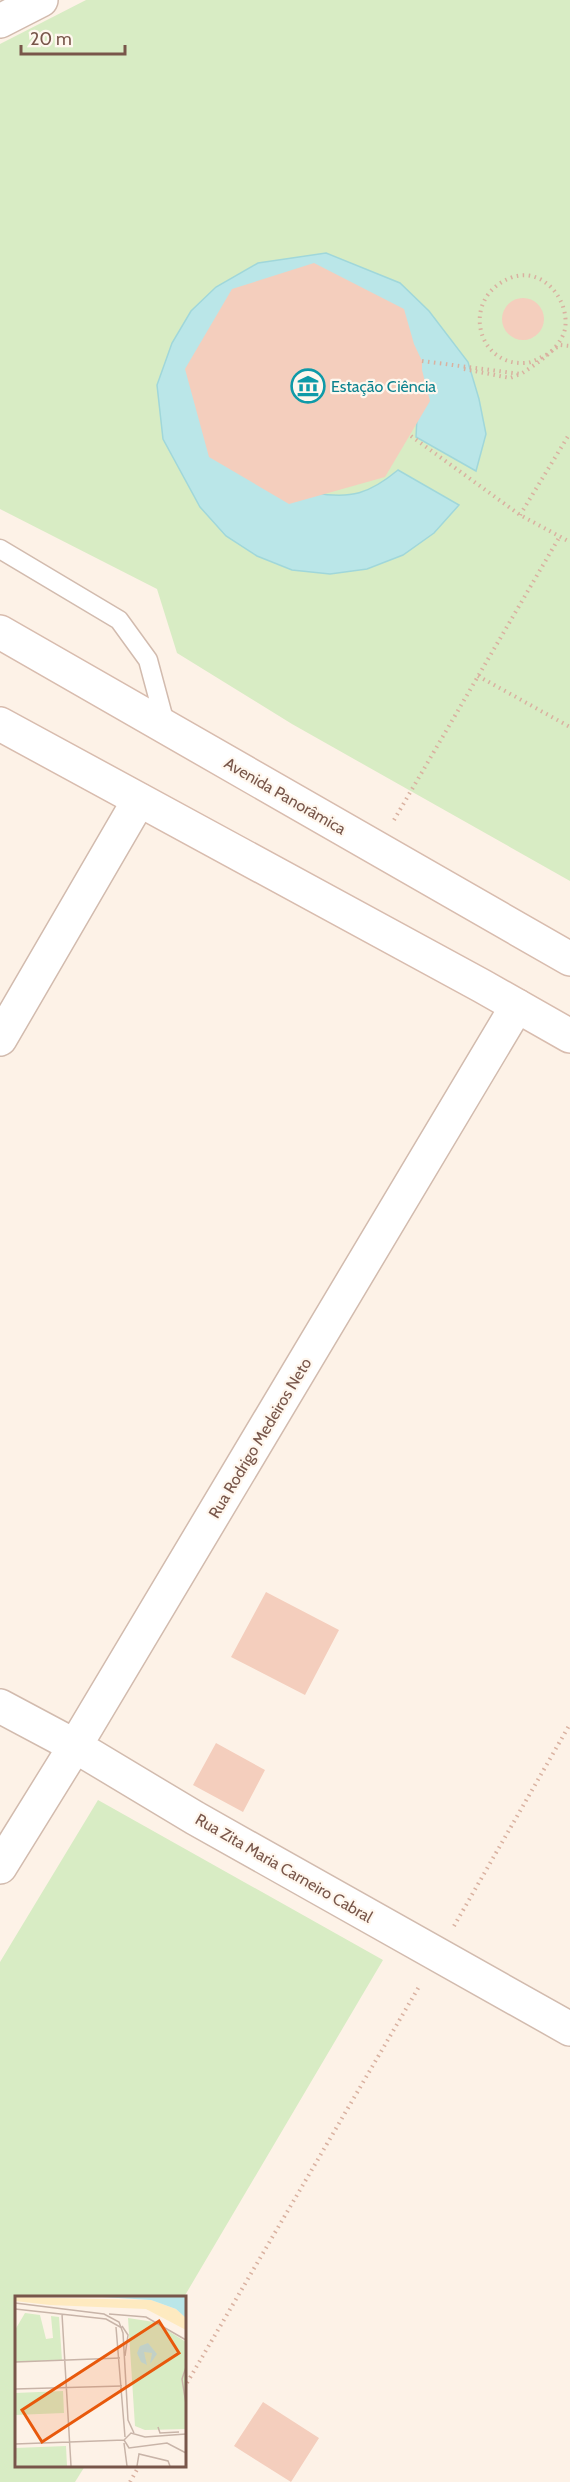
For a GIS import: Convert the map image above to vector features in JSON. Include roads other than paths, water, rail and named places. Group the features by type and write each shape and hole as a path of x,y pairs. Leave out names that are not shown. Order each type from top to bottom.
{"street":[{"path":"0,21 41,0"},
{"name":"Avenida Panorâmica","path":"0,632 570,959"},
{"path":"0,724 570,1036"},
{"path":"0,1039 139,800"},
{"name":"Rua Rodrigo Medeiros Neto","path":"0,1867 75,1746 517,1006"},
{"name":"Rua Zita Maria Carneiro Cabral","path":"0,1706 75,1746 195,1818 570,2029"}],"lane":[{"path":"0,549 119,620 148,660 166,728"}],"water":[{"path":"326,253 400,283 429,311 468,362 486,434 476,471 416,437 417,417 315,493 349,495 359,493 378,485 398,470 459,505 434,533 403,555 367,569 330,574 292,570 257,556 226,536 200,507 163,439 157,385 172,343 191,311 216,287 258,263"}],"place":[{"name":"Estação Ciência","path":"308,386"}]}
